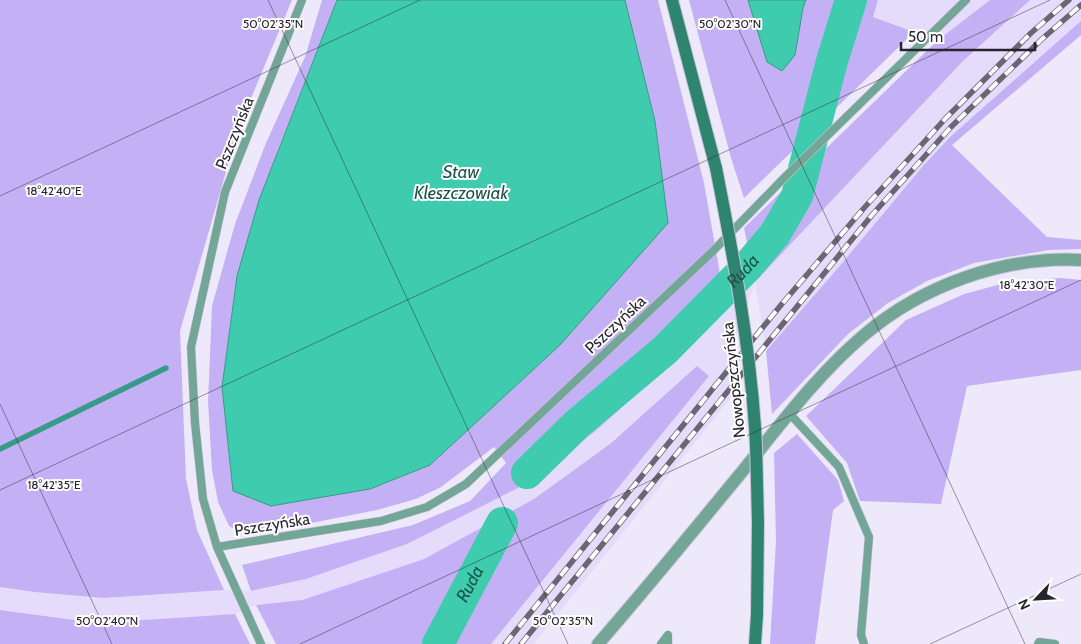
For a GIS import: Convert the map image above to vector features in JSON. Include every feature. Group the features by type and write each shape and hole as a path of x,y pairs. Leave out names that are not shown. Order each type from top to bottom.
{"main road":[{"name":"Nowopszczyńska","path":"672,0 716,168 735,263 748,353 755,429 758,522 755,644"}],"street":[{"path":"598,644 648,587 789,413 820,378 863,336 891,314 927,294 963,278 999,268 1035,262 1081,260"}],"lane":[{"name":"Pszczyńska","path":"261,644 217,547 203,499 195,422 191,347 226,192 302,0"},
{"name":"Pszczyńska","path":"217,547 381,521 427,507 466,484 712,252 828,134 966,0"},
{"path":"789,413 838,467 869,538 861,635 864,644"},
{"path":"661,644 668,635 668,644"},
{"path":"1038,644 1039,642 1054,644"}],"shaded area":[{"path":"0,0 292,0 239,127 180,331 186,479 197,530 224,590 104,598 0,587"},
{"path":"322,0 337,0 278,150 237,276 222,387 233,491 430,465 560,345 667,223 655,121 625,0 658,0 704,183 726,308 697,339 599,428 534,480 407,544 306,579 251,591 242,565 413,525 470,501 506,463 494,447 441,487 416,499 377,510 281,529 240,532 229,526 218,502 212,470 208,402 212,306 235,224 266,143 305,57"},
{"path":"689,0 748,0 767,62 803,8 806,0 878,0 873,17 914,32 744,198 731,158"},
{"path":"878,0 990,0 937,41 873,17"},
{"path":"990,0 1030,0 963,61 755,282 744,228 937,41"},
{"path":"1030,0 1081,0 1081,21 951,136 923,166 766,351 755,283 732,347 737,390 534,644 491,644 709,376 697,366 610,443 534,499 424,559 302,600 256,605 235,614 97,623 0,610 0,587 104,598 224,590 251,591 306,579 407,544 534,480 697,339 726,308 755,282 963,61"},
{"path":"1081,21 1081,35 952,145 1047,237 1081,240 1081,249 1049,250 974,263 927,281 888,303 848,334 772,414 766,351 923,166 951,136"},
{"path":"1061,278 1081,280 1081,370 967,386 941,504 860,501 847,463 806,416 906,320 964,294 1009,282"},
{"path":"697,366 709,376 491,644 276,644 256,605 302,600 424,559 534,499 611,443"},
{"path":"797,434 838,480 844,501 833,510 815,644 770,644 776,541 774,453"},
{"path":"0,610 97,623 235,614 250,644 0,644"}],"water":[{"name":"Staw Kleszczowiak","path":"337,0 625,0 655,121 668,223 560,345 430,465 370,489 271,506 233,491 222,387 237,276 259,200"},
{"path":"748,0 806,0 795,55 782,71 767,62"}],"waterway":[{"name":"Ruda","path":"527,473 577,424 665,350 748,266 775,234 797,196 832,61 851,0"},
{"path":"0,449 166,368"},
{"name":"Ruda","path":"438,644 502,523"}],"railway":[{"path":"505,644 781,305 864,208 945,119 1031,33 1069,0"},
{"path":"521,644 872,215 951,127 1042,39 1081,5"}]}
